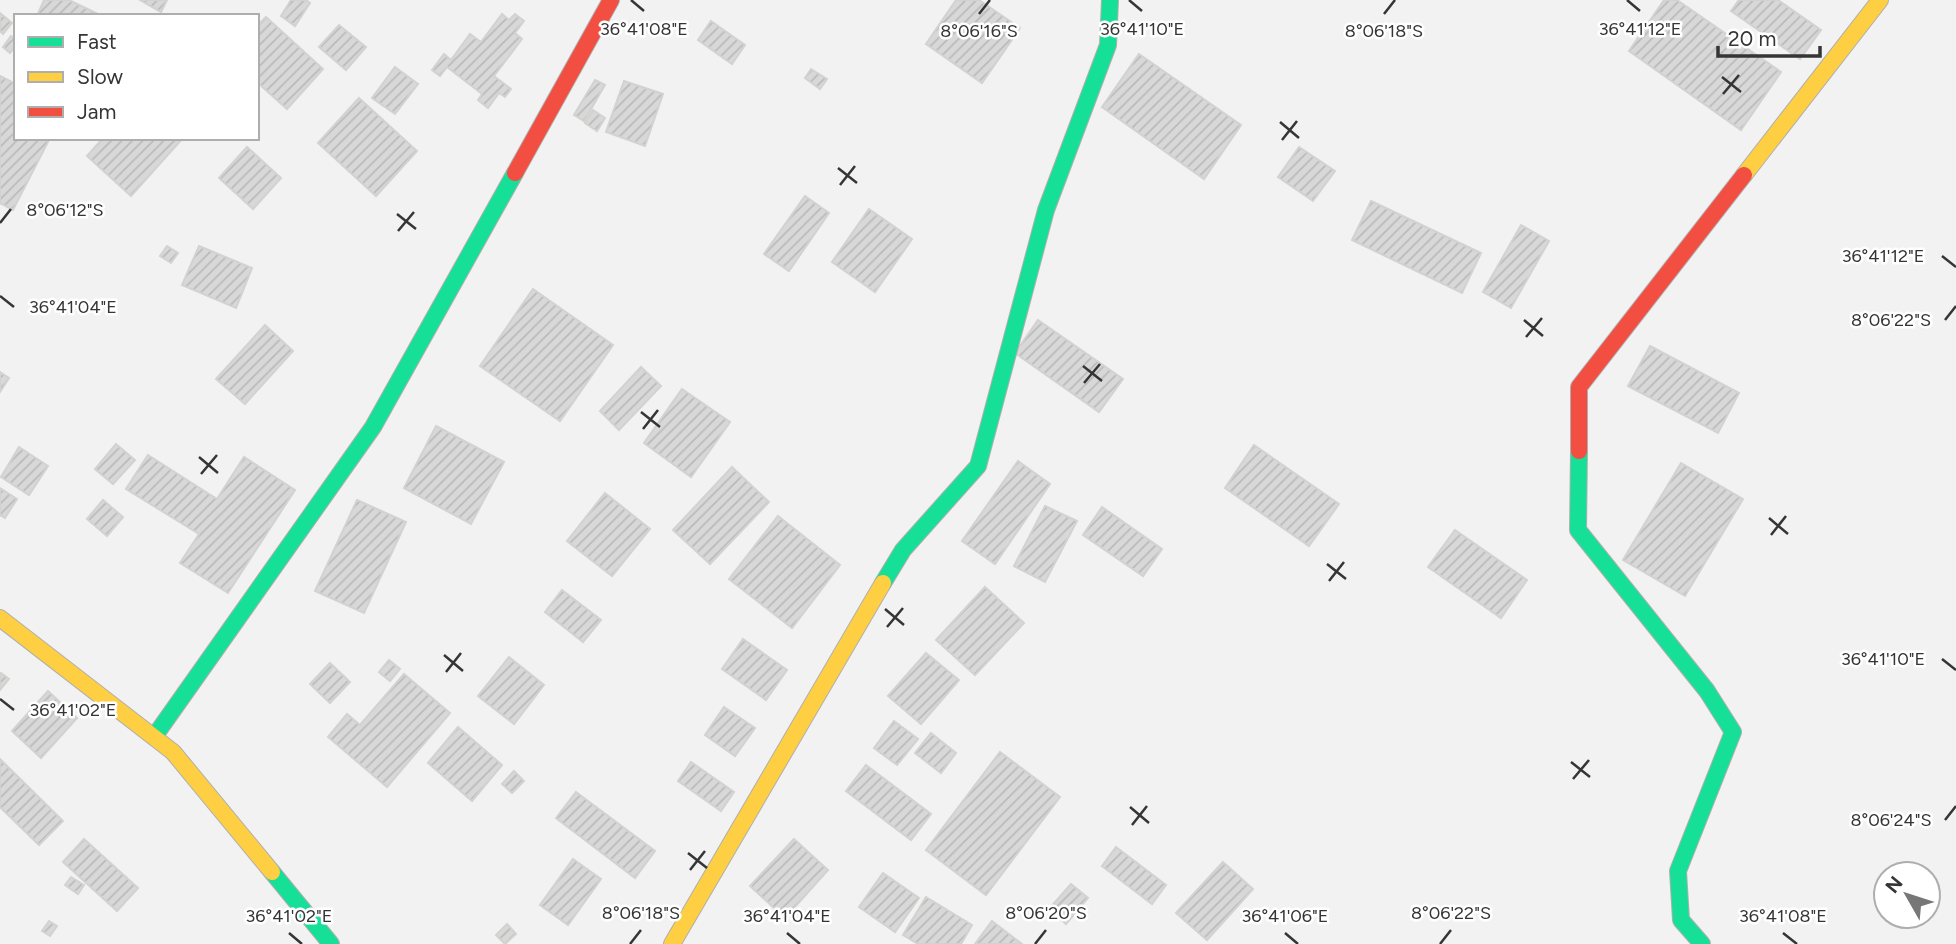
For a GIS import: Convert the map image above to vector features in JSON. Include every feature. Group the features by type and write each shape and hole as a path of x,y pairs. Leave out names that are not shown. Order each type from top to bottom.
{"street":[{"path":"154,737 373,427 611,0"},
{"path":"672,944 903,550 978,466 1046,210 1108,45 1111,0"},
{"path":"1702,944 1681,920 1678,871 1733,732 1707,691 1578,530 1579,387 1880,0"},
{"path":"0,618 173,752 331,944"}],"building":[{"path":"44,0 69,0 98,14 38,14"},
{"path":"140,0 167,0 161,12"},
{"path":"291,0 306,0 310,3 295,26 281,16"},
{"path":"956,0 979,0 1020,28 982,83 926,44"},
{"path":"1664,0 1677,0 1781,72 1741,130 1629,51"},
{"path":"1739,0 1778,0 1821,30 1800,59 1731,11"},
{"path":"0,13 12,23 3,34 0,31"},
{"path":"502,14 509,20 515,14 524,21 515,33 522,39 494,76 511,89 505,97 499,93 488,108 478,100 482,94 447,67 440,76 432,70 444,54 451,60 470,34 481,42"},
{"path":"266,17 323,69 287,109 259,84 259,24"},
{"path":"711,21 745,45 732,64 698,40"},
{"path":"339,25 366,47 346,70 319,47"},
{"path":"11,36 14,38 14,48 10,53 3,47"},
{"path":"1139,54 1241,125 1204,179 1102,107"},
{"path":"395,67 418,84 395,114 372,98"},
{"path":"811,69 827,79 820,89 805,78"},
{"path":"0,76 14,83 14,140 49,140 13,210 0,203"},
{"path":"595,80 605,85 584,121 574,115"},
{"path":"624,81 663,94 645,146 606,132"},
{"path":"359,98 417,151 376,196 318,143"},
{"path":"593,110 605,118 597,131 585,123"},
{"path":"101,140 181,140 131,196 87,156"},
{"path":"247,147 281,178 253,209 219,178"},
{"path":"1299,147 1335,171 1313,201 1278,177"},
{"path":"805,196 829,213 789,271 764,254"},
{"path":"1371,201 1481,253 1462,293 1352,240"},
{"path":"869,209 912,239 875,292 832,262"},
{"path":"1521,225 1549,241 1511,308 1483,292"},
{"path":"167,246 178,253 171,263 160,256"},
{"path":"199,246 252,268 236,308 182,285"},
{"path":"533,289 613,345 560,421 480,366"},
{"path":"1038,320 1123,379 1099,412 1015,353"},
{"path":"265,325 293,351 245,404 216,379"},
{"path":"1650,346 1739,393 1718,433 1628,386"},
{"path":"641,367 661,386 619,430 600,411"},
{"path":"0,372 9,378 0,392"},
{"path":"682,389 730,422 691,477 644,443"},
{"path":"436,426 504,462 471,524 404,488"},
{"path":"116,444 135,460 113,484 95,469"},
{"path":"1254,445 1339,504 1309,546 1225,488"},
{"path":"19,447 48,466 29,495 1,477"},
{"path":"148,455 217,499 244,457 295,490 228,593 180,563 199,534 126,489"},
{"path":"1018,461 1050,484 995,564 962,541"},
{"path":"1681,463 1743,499 1685,596 1623,560"},
{"path":"732,467 769,502 710,564 673,530"},
{"path":"0,488 17,499 5,518 0,515"},
{"path":"605,493 650,529 612,576 567,541"},
{"path":"103,500 123,517 107,536 87,519"},
{"path":"357,500 406,522 364,613 315,591"},
{"path":"1045,506 1077,521 1045,582 1014,566"},
{"path":"1102,507 1162,549 1143,576 1083,535"},
{"path":"778,516 840,565 792,628 729,579"},
{"path":"1455,530 1527,580 1501,618 1428,567"},
{"path":"985,587 1024,623 975,675 936,640"},
{"path":"562,590 601,620 583,642 545,612"},
{"path":"743,639 787,670 766,700 722,669"},
{"path":"926,653 959,680 921,724 888,696"},
{"path":"509,657 544,685 514,724 478,696"},
{"path":"389,660 400,669 390,681 379,672"},
{"path":"330,663 350,682 330,703 310,684"},
{"path":"1,673 9,679 0,690 0,675"},
{"path":"404,674 450,713 387,787 328,737 347,714 360,725"},
{"path":"48,691 77,718 41,758 12,731"},
{"path":"724,707 755,728 735,756 705,735"},
{"path":"894,721 918,739 897,765 874,748"},
{"path":"458,727 502,765 472,801 428,763"},
{"path":"931,733 956,753 941,773 915,753"},
{"path":"1000,752 1060,797 986,895 926,850"},
{"path":"0,759 63,821 39,845 0,807"},
{"path":"691,762 734,792 721,811 678,781"},
{"path":"866,765 931,814 911,840 846,791"},
{"path":"514,771 524,781 512,793 502,784"},
{"path":"576,792 655,851 635,878 556,818"},
{"path":"84,839 138,888 117,911 63,862"},
{"path":"794,839 828,870 785,918 750,886"},
{"path":"1116,847 1166,885 1152,904 1102,866"},
{"path":"573,859 601,879 568,925 540,905"},
{"path":"1223,862 1253,889 1207,940 1176,913"},
{"path":"883,873 919,898 895,932 859,907"},
{"path":"71,877 84,885 78,894 65,885"},
{"path":"1071,884 1088,898 1066,924 1049,909"},
{"path":"926,897 972,925 961,944 918,944 903,935"},
{"path":"49,921 57,926 50,936 42,931"},
{"path":"992,921 1022,944 975,944"},
{"path":"507,924 516,934 505,944 496,935"}],"traffic: fast":[{"path":"883,583 903,550 978,466 1046,210 1108,45 1110,0"},
{"path":"154,737 373,427 515,173"},
{"path":"1579,451 1578,530 1707,691 1733,732 1678,871 1681,920 1702,944"},
{"path":"272,872 331,944"}],"traffic: slow":[{"path":"1744,175 1880,0"},
{"path":"672,944 883,583"},
{"path":"0,618 173,752 272,872"}],"traffic: jam":[{"path":"515,173 611,0"},
{"path":"1579,451 1579,387 1744,175"}]}
